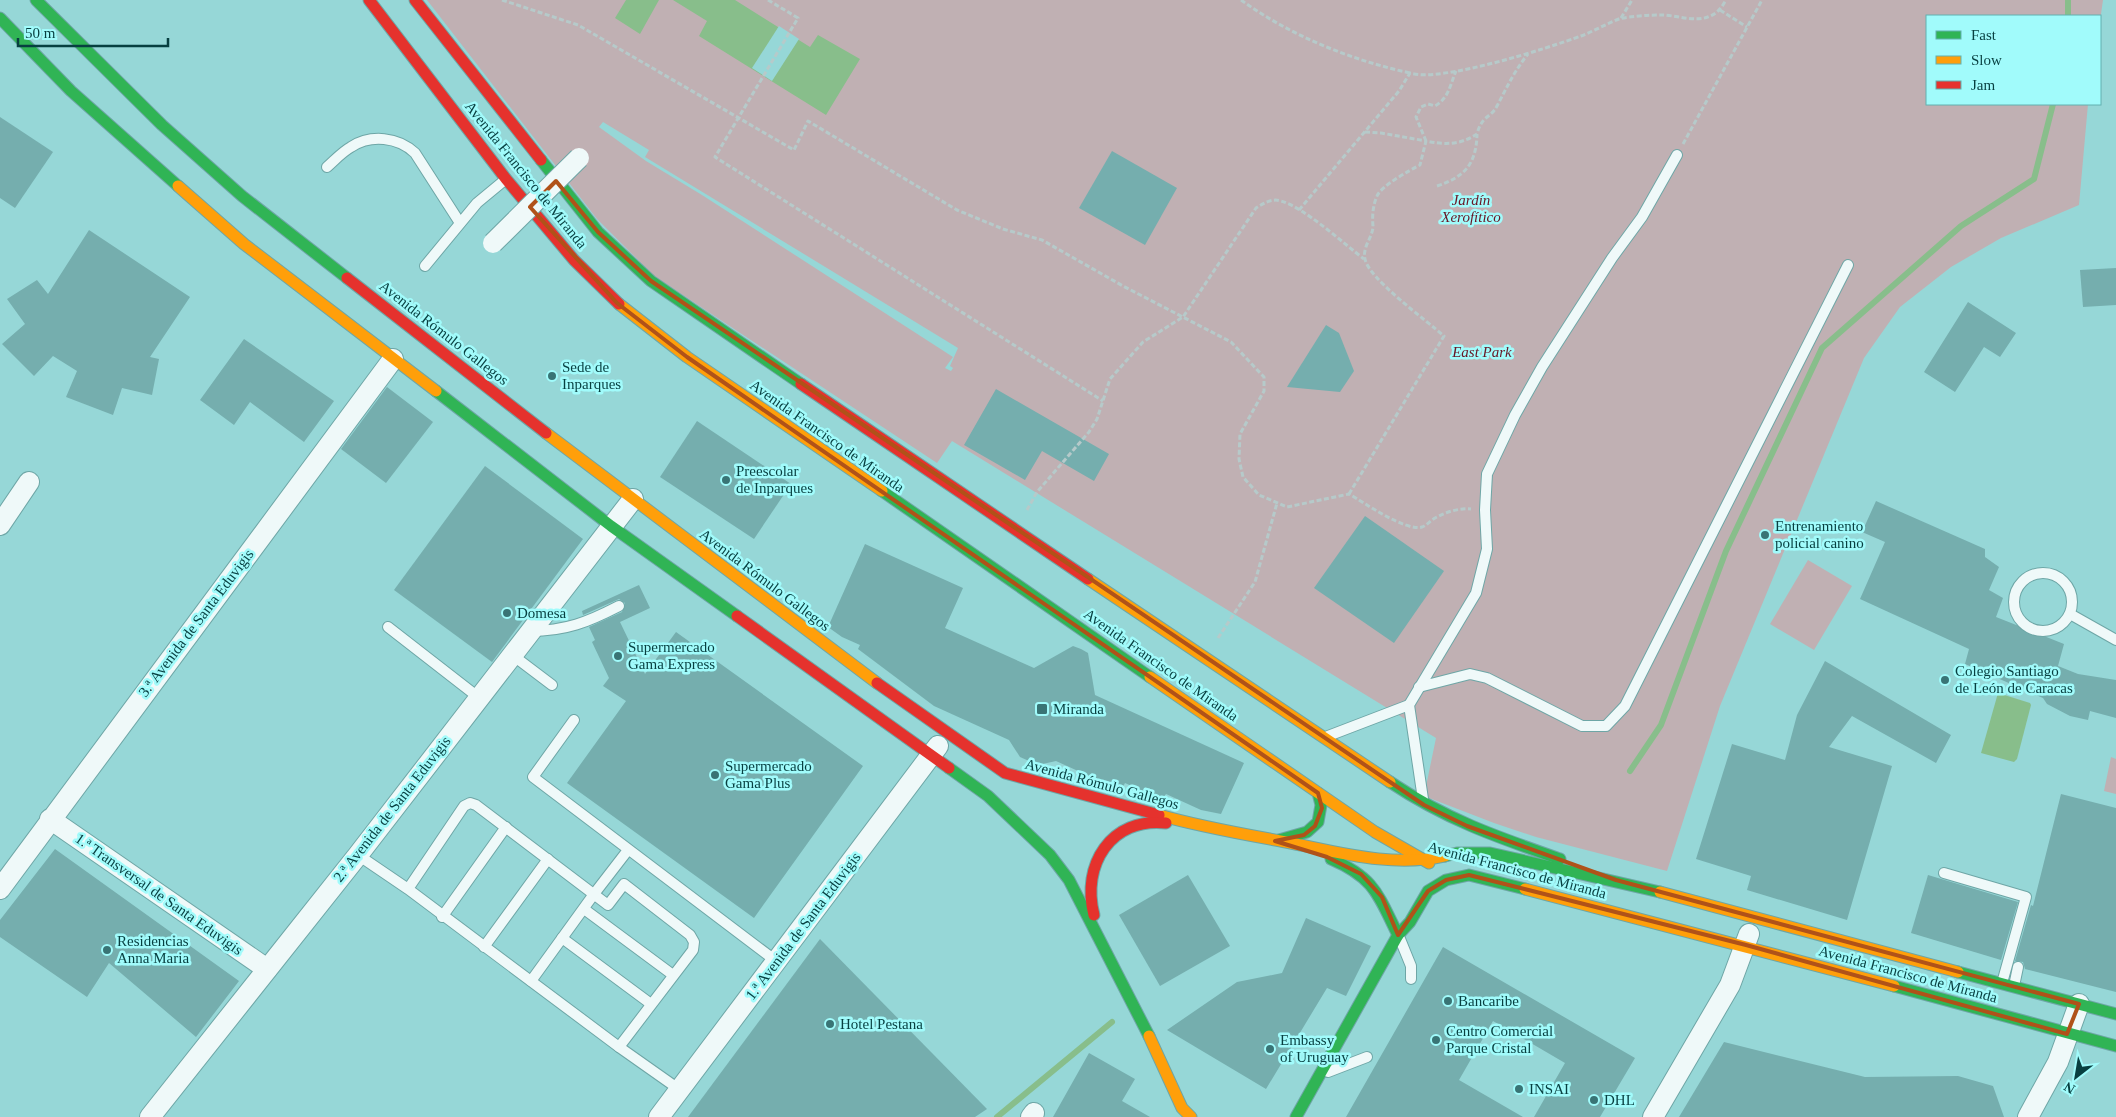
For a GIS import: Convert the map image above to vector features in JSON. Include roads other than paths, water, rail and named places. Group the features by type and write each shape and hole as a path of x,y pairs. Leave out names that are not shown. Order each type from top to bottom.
{"main road":[{"name":"Avenida Rómulo Gallegos","path":"36,0 162,125 242,196 633,500 946,734 1005,772 1190,824 1367,858 1422,861 1457,853 1490,853 1616,880"},
{"name":"Avenida Francisco de Miranda","path":"369,0 506,179 574,260 617,303 686,357 1318,793 1422,861 1469,875 1746,945 2116,1046"},
{"name":"Avenida Francisco de Miranda","path":"415,0 598,232 651,281 1322,738 1424,805 1467,826 1616,880 2116,1014"},
{"path":"0,18 71,90 244,244 611,526 988,796 1050,855 1069,880 1108,952 1186,1114"},
{"path":"1275,841 1304,835 1316,826 1322,808 1318,793"},
{"path":"1108,952 1091,908 1089,893 1092,868 1097,857 1112,840 1139,824 1151,822 1190,824"},
{"path":"1275,841 1327,858 1370,880 1382,897 1398,935"},
{"path":"1296,1117 1398,935 1410,922 1428,891 1446,880 1469,875"}],"street":[{"path":"493,244 579,158"},
{"name":"3.ª Avenida de Santa Eduvigis","path":"0,889 50,819 393,359"},
{"path":"0,525 28,482"},
{"name":"2.ª Avenida de Santa Eduvigis","path":"150,1117 358,855 511,654 633,500"},
{"name":"1.ª Avenida de Santa Eduvigis","path":"660,1117 931,757 946,734"},
{"name":"1.ª Transversal de Santa Eduvigis","path":"50,819 268,969"},
{"path":"1653,1117 1730,985 1746,945 1754,918"},
{"path":"2028,1117 2058,1062 2078,1004"}],"lane":[{"path":"327,167 350,147 365,140 392,139 405,144 415,153 460,223"},
{"path":"1322,738 1409,704 1476,594 1487,549 1485,510 1487,474 1515,415 1574,317 1642,217 1677,155"},
{"path":"425,266 477,203 506,179"},
{"path":"1419,687 1470,674 1487,678 1582,726 1606,726 1625,706 1848,265"},
{"path":"2037,574 2047,574 2060,578 2071,595 2070,614 2058,627 2046,631 2036,631 2026,626 2019,619 2014,608 2014,598 2019,586 2026,578 2037,574"},
{"path":"529,632 557,631 593,619 619,606"},
{"path":"2070,614 2116,640"},
{"path":"388,627 478,697"},
{"path":"511,654 552,685"},
{"path":"1409,704 1424,805"},
{"path":"574,720 533,777 776,961"},
{"path":"408,890 464,806 470,803 476,804 608,905 624,884 690,935 694,942 693,950 619,1046"},
{"path":"442,917 506,827"},
{"path":"531,981 628,850"},
{"path":"358,855 680,1090"},
{"path":"484,947 548,859"},
{"path":"1944,873 2026,897 2002,984"},
{"path":"584,908 673,975"},
{"path":"1398,935 1411,966 1411,979"},
{"path":"562,938 651,1004"},
{"path":"2014,987 2018,967"},
{"path":"1321,1075 1367,1057"}],"waterway":[{"path":"2068,0 2068,15"},
{"path":"1630,771 1661,725 1726,551 1822,348 1961,226 2034,179 2053,105"},
{"path":"997,1117 1112,1022"}],"place":[{"name":"Sede de Inparques","path":"552,376"},
{"name":"Preescolar de Inparques","path":"726,480"},
{"name":"Entrenamiento policial canino","path":"1765,535"},
{"name":"Domesa","path":"507,613"},
{"name":"Supermercado Gama Express","path":"618,656"},
{"name":"Colegio Santiago de León de Caracas","path":"1945,680"},
{"name":"Miranda","path":"1042,709"},
{"name":"Supermercado Gama Plus","path":"715,775"},
{"name":"Residencias Anna Maria","path":"107,950"},
{"name":"Bancaribe","path":"1448,1001"},
{"name":"Hotel Pestana","path":"830,1024"},
{"name":"Centro Comercial Parque Cristal","path":"1436,1040"},
{"name":"Embassy of Uruguay","path":"1270,1049"},
{"name":"INSAI","path":"1519,1089"},
{"name":"DHL","path":"1594,1100"}],"park label":[{"name":"Jardín Xerofítico","path":"1471,208"},
{"name":"East Park","path":"1482,352"}]}
